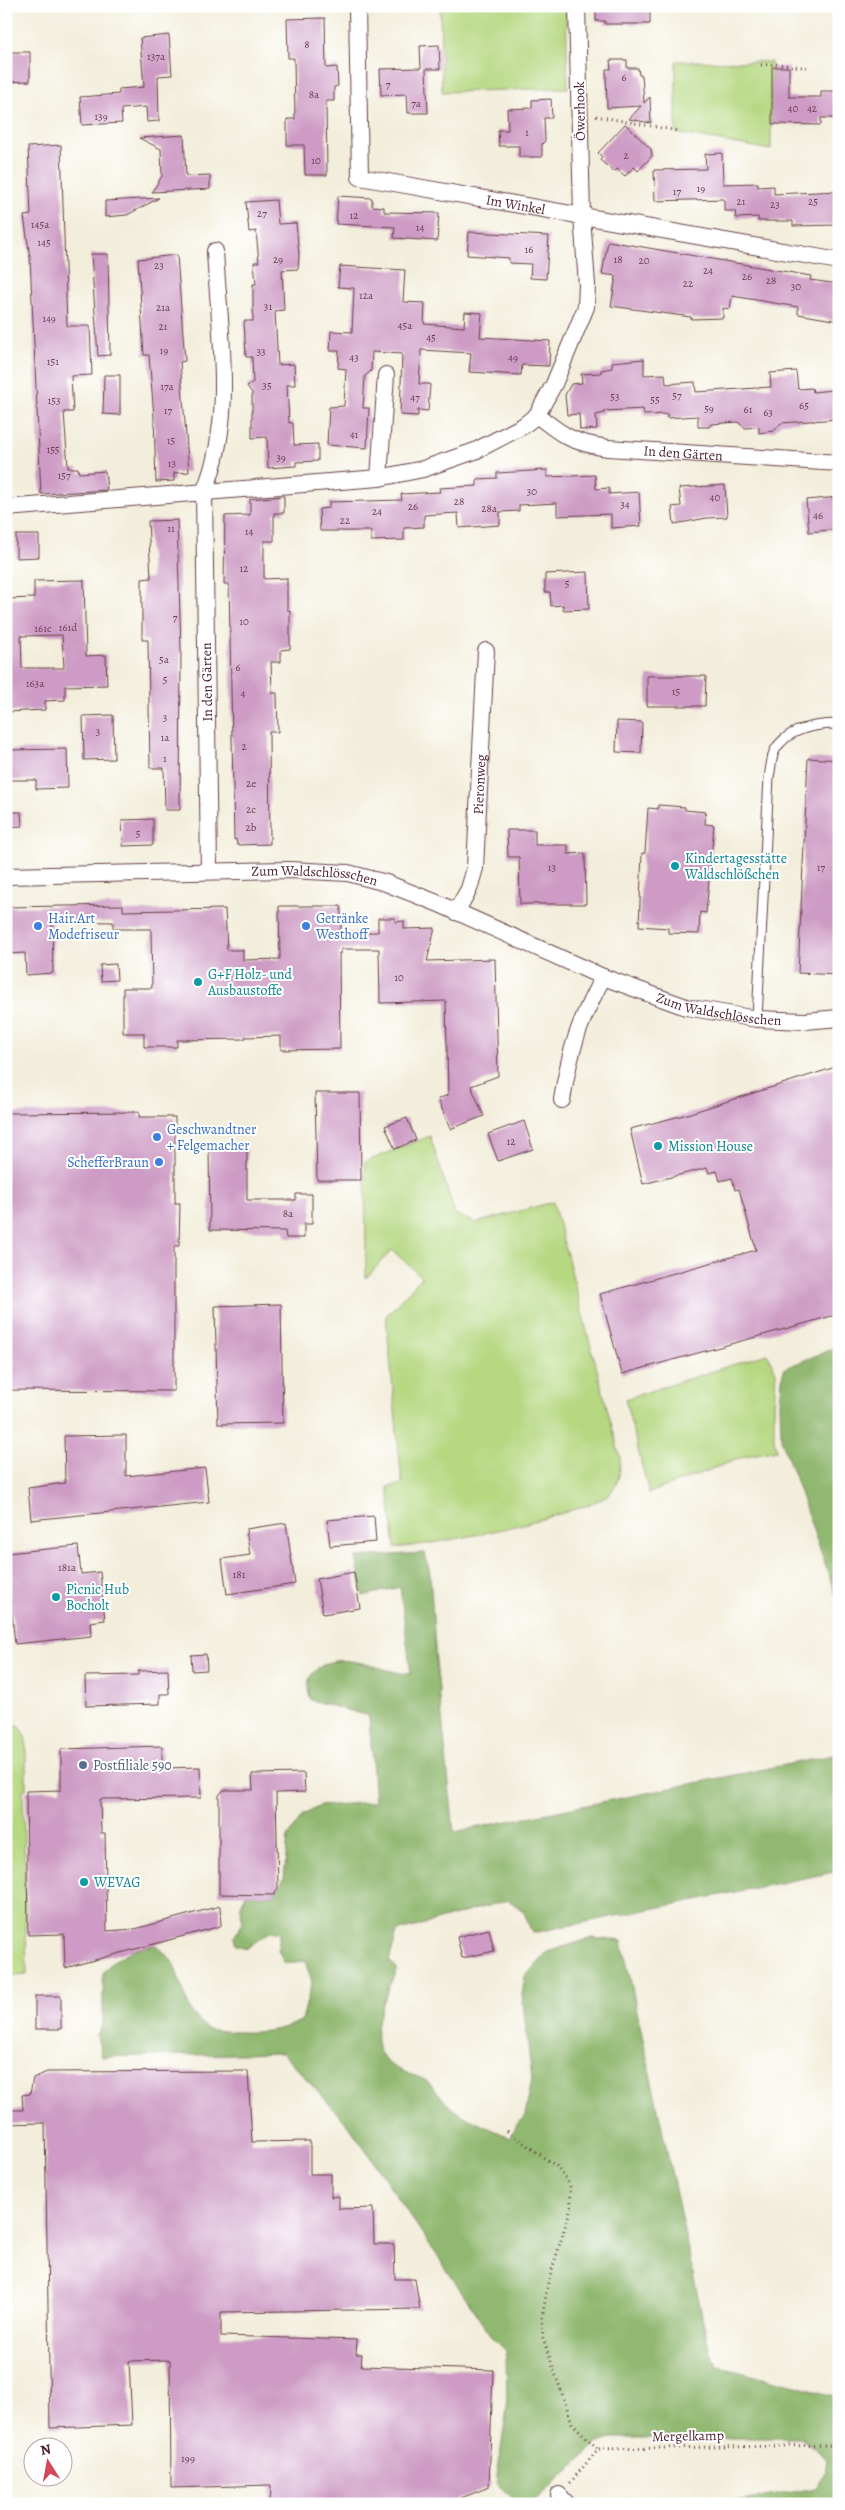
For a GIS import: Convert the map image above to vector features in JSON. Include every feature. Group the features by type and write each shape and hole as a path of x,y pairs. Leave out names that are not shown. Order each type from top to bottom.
{"street":[{"name":"Im Winkel","path":"357,6 360,177 839,261"},
{"name":"Öwerhook","path":"577,6 582,216"},
{"path":"6,508 378,478 424,469 475,451 537,415 554,384 586,307 587,285 582,216"},
{"name":"In den Gärten","path":"209,871 204,492 213,471 224,398 214,251"},
{"path":"378,478 386,375"},
{"name":"In den Gärten","path":"537,415 562,435 582,444 608,448 839,464"},
{"name":"Pieronweg","path":"456,912 469,889 475,868 486,651"},
{"name":"Zum Waldschlösschen","path":"6,876 289,870 348,873 386,883 603,977 686,1007 757,1019 805,1021 839,1018"},
{"path":"562,1100 568,1058 583,1015 603,977"}],"lane":[{"path":"757,1019 769,777 774,751 786,737 804,727 839,724"}],"path":[{"path":"761,65 777,64 810,68"},
{"path":"580,113 678,131"},
{"path":"507,2131 556,2166 570,2185 571,2207 548,2283 542,2318 543,2338 572,2424 598,2450 563,2500"},
{"name":"Mergelkamp","path":"598,2450 839,2445"}],"green space":[{"path":"440,6 566,6 568,88 442,92"},
{"path":"676,61 771,62 771,150 676,133"},
{"path":"430,1136 455,1214 476,1223 553,1202 620,1457 620,1467 617,1482 612,1491 599,1501 588,1505 481,1534 395,1548 388,1487 402,1484 386,1316 422,1277 392,1250 366,1278 365,1162"},
{"path":"839,1346 839,1604 781,1438 780,1403 783,1369"},
{"path":"767,1354 776,1372 774,1440 777,1450 746,1456 649,1493 625,1399"},
{"path":"425,1553 430,1574 436,1661 454,1832 839,1754 839,1871 532,1933 523,1910 508,1900 397,1932 389,1961 397,1968 380,2014 377,2038 379,2049 388,2063 424,2080 457,2112 509,2137 525,2115 532,2079 522,1995 525,1977 547,1952 592,1938 622,1941 710,2353 720,2367 839,2397 839,2504 725,2504 816,2488 825,2471 827,2458 801,2438 612,2438 597,2444 531,2504 519,2504 496,2483 507,2408 506,2351 494,2339 349,2126 283,2053 102,2057 97,2035 103,2024 103,1972 121,1957 134,1950 148,1946 156,1945 172,1960 191,2011 206,2029 230,2032 268,2031 280,2029 302,2020 312,1982 305,1961 284,1963 278,1949 280,1932 269,1932 247,1948 236,1945 234,1937 243,1923 240,1907 246,1894 274,1896 284,1878 288,1837 303,1815 320,1806 375,1802 369,1716 311,1700 308,1689 309,1681 315,1671 325,1664 336,1661 361,1663 399,1673 411,1674 400,1587 363,1596 356,1557"},
{"path":"6,1720 21,1728 26,1736 26,1789 23,1790 27,1975 6,1976"}],"building":[{"path":"596,6 650,6 650,24 605,24 605,21 596,21"},
{"path":"325,18 326,68 337,67 338,86 334,87 334,101 326,101 327,175 305,175 304,145 287,145 287,119 295,119 294,58 288,58 287,19"},
{"path":"169,35 172,75 158,76 159,121 147,122 146,107 121,109 122,123 82,125 80,97 119,94 119,89 144,87 140,38"},
{"path":"439,45 440,69 426,69 428,113 408,113 407,94 381,95 380,69 421,68 420,46"},
{"path":"8,52 30,52 30,81 6,82"},
{"path":"610,60 627,60 627,68 638,68 639,75 642,75 644,103 650,97 651,123 629,119 641,106 607,108 606,69 611,69"},
{"path":"772,67 789,67 789,97 821,97 821,91 839,91 839,118 821,118 821,125 772,124"},
{"path":"551,99 552,118 544,118 545,141 542,144 542,157 519,157 519,146 499,146 498,130 508,130 507,109 532,108 532,100"},
{"path":"625,124 651,149 652,156 638,171 634,167 625,176 617,169 614,172 600,160 602,157 598,153"},
{"path":"184,135 186,176 210,175 210,189 152,192 162,176 161,149 139,138"},
{"path":"61,145 67,326 90,326 92,375 71,376 73,412 64,412 68,468 78,468 79,473 105,471 107,490 41,494 30,258 24,216 31,215 28,147"},
{"path":"722,153 723,184 758,183 758,187 774,186 774,194 839,191 839,225 793,226 793,221 758,221 758,217 736,218 735,211 724,211 724,199 655,201 654,170 706,169 705,154"},
{"path":"338,196 372,198 372,206 384,207 384,212 439,213 437,241 394,238 395,227 336,224"},
{"path":"159,198 127,215 105,217 105,201"},
{"path":"276,200 278,224 296,223 299,256 298,269 282,270 284,310 275,311 278,365 294,364 295,385 287,385 289,423 293,423 294,445 318,444 318,461 296,462 296,466 268,468 267,437 252,438 252,393 247,386 253,382 252,357 246,357 244,321 253,321 253,284 256,284 254,262 259,262 256,231 249,232 246,202"},
{"path":"469,232 549,236 546,279 530,278 531,264 509,263 509,258 467,255"},
{"path":"608,241 811,276 810,280 839,284 839,321 798,314 798,307 732,296 730,309 723,308 723,318 691,319 691,317 611,306 616,276 602,274"},
{"path":"91,254 108,254 110,355 98,356"},
{"path":"177,255 185,361 180,362 189,472 174,473 174,481 156,482 154,417 149,355 144,355 138,259"},
{"path":"340,266 405,270 403,302 425,303 424,324 464,327 465,312 482,313 480,337 550,341 549,366 522,365 521,375 469,372 471,353 421,350 419,384 430,384 428,411 418,410 418,416 400,415 402,354 372,352 371,371 365,376 363,408 369,408 367,448 327,445 329,407 344,406 346,369 338,368 339,351 330,351 331,331 352,332 354,288 338,287"},
{"path":"644,359 644,375 665,374 666,384 695,382 696,392 771,387 770,373 796,371 798,389 812,388 813,392 832,390 832,394 839,394 839,419 781,423 774,431 759,433 759,427 745,428 738,422 698,427 698,416 667,418 667,414 644,415 643,409 604,411 604,413 596,415 597,429 580,430 579,414 567,415 565,395 571,384 582,383 581,374 601,373 601,370 612,368 612,362"},
{"path":"104,375 120,375 120,415 103,414"},
{"path":"547,470 547,477 595,475 596,489 609,488 609,494 639,492 641,526 611,528 611,514 557,516 557,503 519,505 519,511 500,512 500,525 459,528 458,513 424,515 424,527 404,528 404,540 371,541 371,531 320,531 319,509 329,508 329,502 402,500 401,494 440,492 439,488 477,486 477,479 497,478 497,473"},
{"path":"725,485 727,517 707,518 674,524 672,507 681,506 679,488"},
{"path":"284,496 284,513 274,513 274,541 264,541 264,579 287,578 287,610 290,610 290,649 281,650 281,662 271,662 272,693 277,693 278,732 269,732 270,844 237,845 236,839 234,840 229,584 224,584 225,516 250,515 250,499"},
{"path":"839,497 839,529 809,532 806,500"},
{"path":"177,520 181,649 180,810 165,810 164,768 150,768 148,640 142,640 142,579 151,578 148,521"},
{"path":"16,535 39,535 39,557 16,558"},
{"path":"588,572 589,609 563,610 563,605 551,606 550,592 545,592 545,574"},
{"path":"84,580 86,656 106,655 107,685 65,686 65,700 45,701 45,710 6,712 6,599 34,598 34,581","holes":["62,635 64,668 22,668 21,636"]},
{"path":"647,676 706,676 705,706 647,706"},
{"path":"113,715 114,759 84,760 83,716"},
{"path":"617,721 642,722 641,753 616,752"},
{"path":"67,749 68,788 36,789 36,780 6,780 6,750"},
{"path":"808,758 839,760 839,975 798,973"},
{"name":"Kindertagesstätte Waldschlößchen","path":"658,805 685,807 685,810 706,812 705,824 714,825 706,913 700,912 699,934 668,933 668,928 639,926 642,853 645,853 648,808 658,809"},
{"path":"6,812 21,812 22,826 6,827"},
{"path":"153,819 153,845 123,846 122,820"},
{"path":"507,830 535,830 535,845 568,845 568,854 585,853 586,904 520,904 519,857 508,857"},
{"path":"123,905 123,911 225,909 227,950 243,950 243,960 280,959 279,906 341,906 341,933 378,932 378,918 395,918 395,922 404,921 404,929 435,928 427,961 495,959 498,1076 471,1086 484,1116 450,1129 438,1099 448,1095 446,1001 380,1003 379,949 341,949 341,953 339,953 340,1049 281,1050 281,1036 245,1037 245,1039 177,1040 177,1047 144,1047 144,1033 123,1033 123,988 152,988 151,929 113,929 113,922 52,921 53,973 26,975 25,953 6,954 6,907"},
{"path":"116,964 117,980 101,981 100,965"},
{"path":"839,1066 839,1314 622,1374 600,1294 756,1250 739,1189 735,1190 732,1178 720,1181 717,1171 709,1173 707,1168 643,1184 630,1129 684,1115"},
{"path":"315,1093 360,1093 361,1180 317,1180"},
{"path":"139,1112 139,1117 175,1117 175,1203 180,1203 179,1246 174,1246 174,1391 6,1390 6,1113"},
{"path":"407,1118 416,1140 395,1149 385,1126"},
{"path":"524,1121 533,1149 498,1161 488,1134"},
{"path":"209,1148 247,1148 247,1200 296,1200 296,1194 312,1194 312,1224 304,1224 304,1238 286,1238 285,1231 210,1230"},
{"path":"281,1304 283,1423 218,1424 215,1306"},
{"path":"126,1435 126,1476 205,1468 209,1502 31,1520 28,1488 65,1483 64,1436"},
{"path":"374,1516 376,1542 330,1546 327,1520"},
{"path":"286,1523 295,1584 227,1594 222,1559 250,1555 246,1529"},
{"name":"Picnic Hub Bocholt","path":"78,1546 81,1574 100,1572 105,1620 90,1622 91,1636 15,1644 6,1553"},
{"path":"354,1572 360,1608 323,1614 317,1579"},
{"path":"206,1654 207,1670 192,1671 191,1655"},
{"path":"168,1670 169,1694 160,1694 160,1704 86,1706 85,1676 138,1675 138,1671"},
{"path":"162,1746 162,1768 200,1767 201,1798 100,1799 101,1833 105,1833 107,1931 135,1929 220,1906 221,1926 65,1968 64,1934 28,1935 26,1791 61,1790 61,1749"},
{"path":"304,1773 305,1792 276,1793 278,1888 274,1895 219,1894 219,1795 224,1790 253,1790 252,1774"},
{"path":"489,1929 494,1951 462,1958 457,1937"},
{"path":"35,1996 61,1996 61,2029 35,2029"},
{"path":"248,2071 252,2142 310,2141 310,2174 331,2174 331,2197 339,2196 339,2209 373,2208 374,2244 394,2244 395,2279 415,2279 420,2309 221,2312 221,2336 357,2340 356,2354 362,2354 361,2366 493,2370 489,2487 446,2504 270,2504 271,2485 171,2488 170,2360 129,2361 132,2425 50,2428 45,2123 6,2124 6,2110 23,2110 22,2095 30,2094 33,2078 47,2072"}],"place":[{"name":"Kindertagesstätte Waldschlößchen","path":"675,866"},
{"name":"Hair.Art Modefriseur","path":"38,926"},
{"name":"Getränke Westhoff","path":"306,926"},
{"name":"G+F Holz- und Ausbaustoffe","path":"198,982"},
{"name":"Geschwandtner + Felgemacher","path":"157,1137"},
{"name":"Mission House","path":"658,1146"},
{"name":"SchefferBraun","path":"159,1162"},
{"name":"Picnic Hub Bocholt","path":"56,1597"},
{"name":"Postfiliale 590","path":"83,1765"},
{"name":"WEVAG","path":"84,1882"}]}
